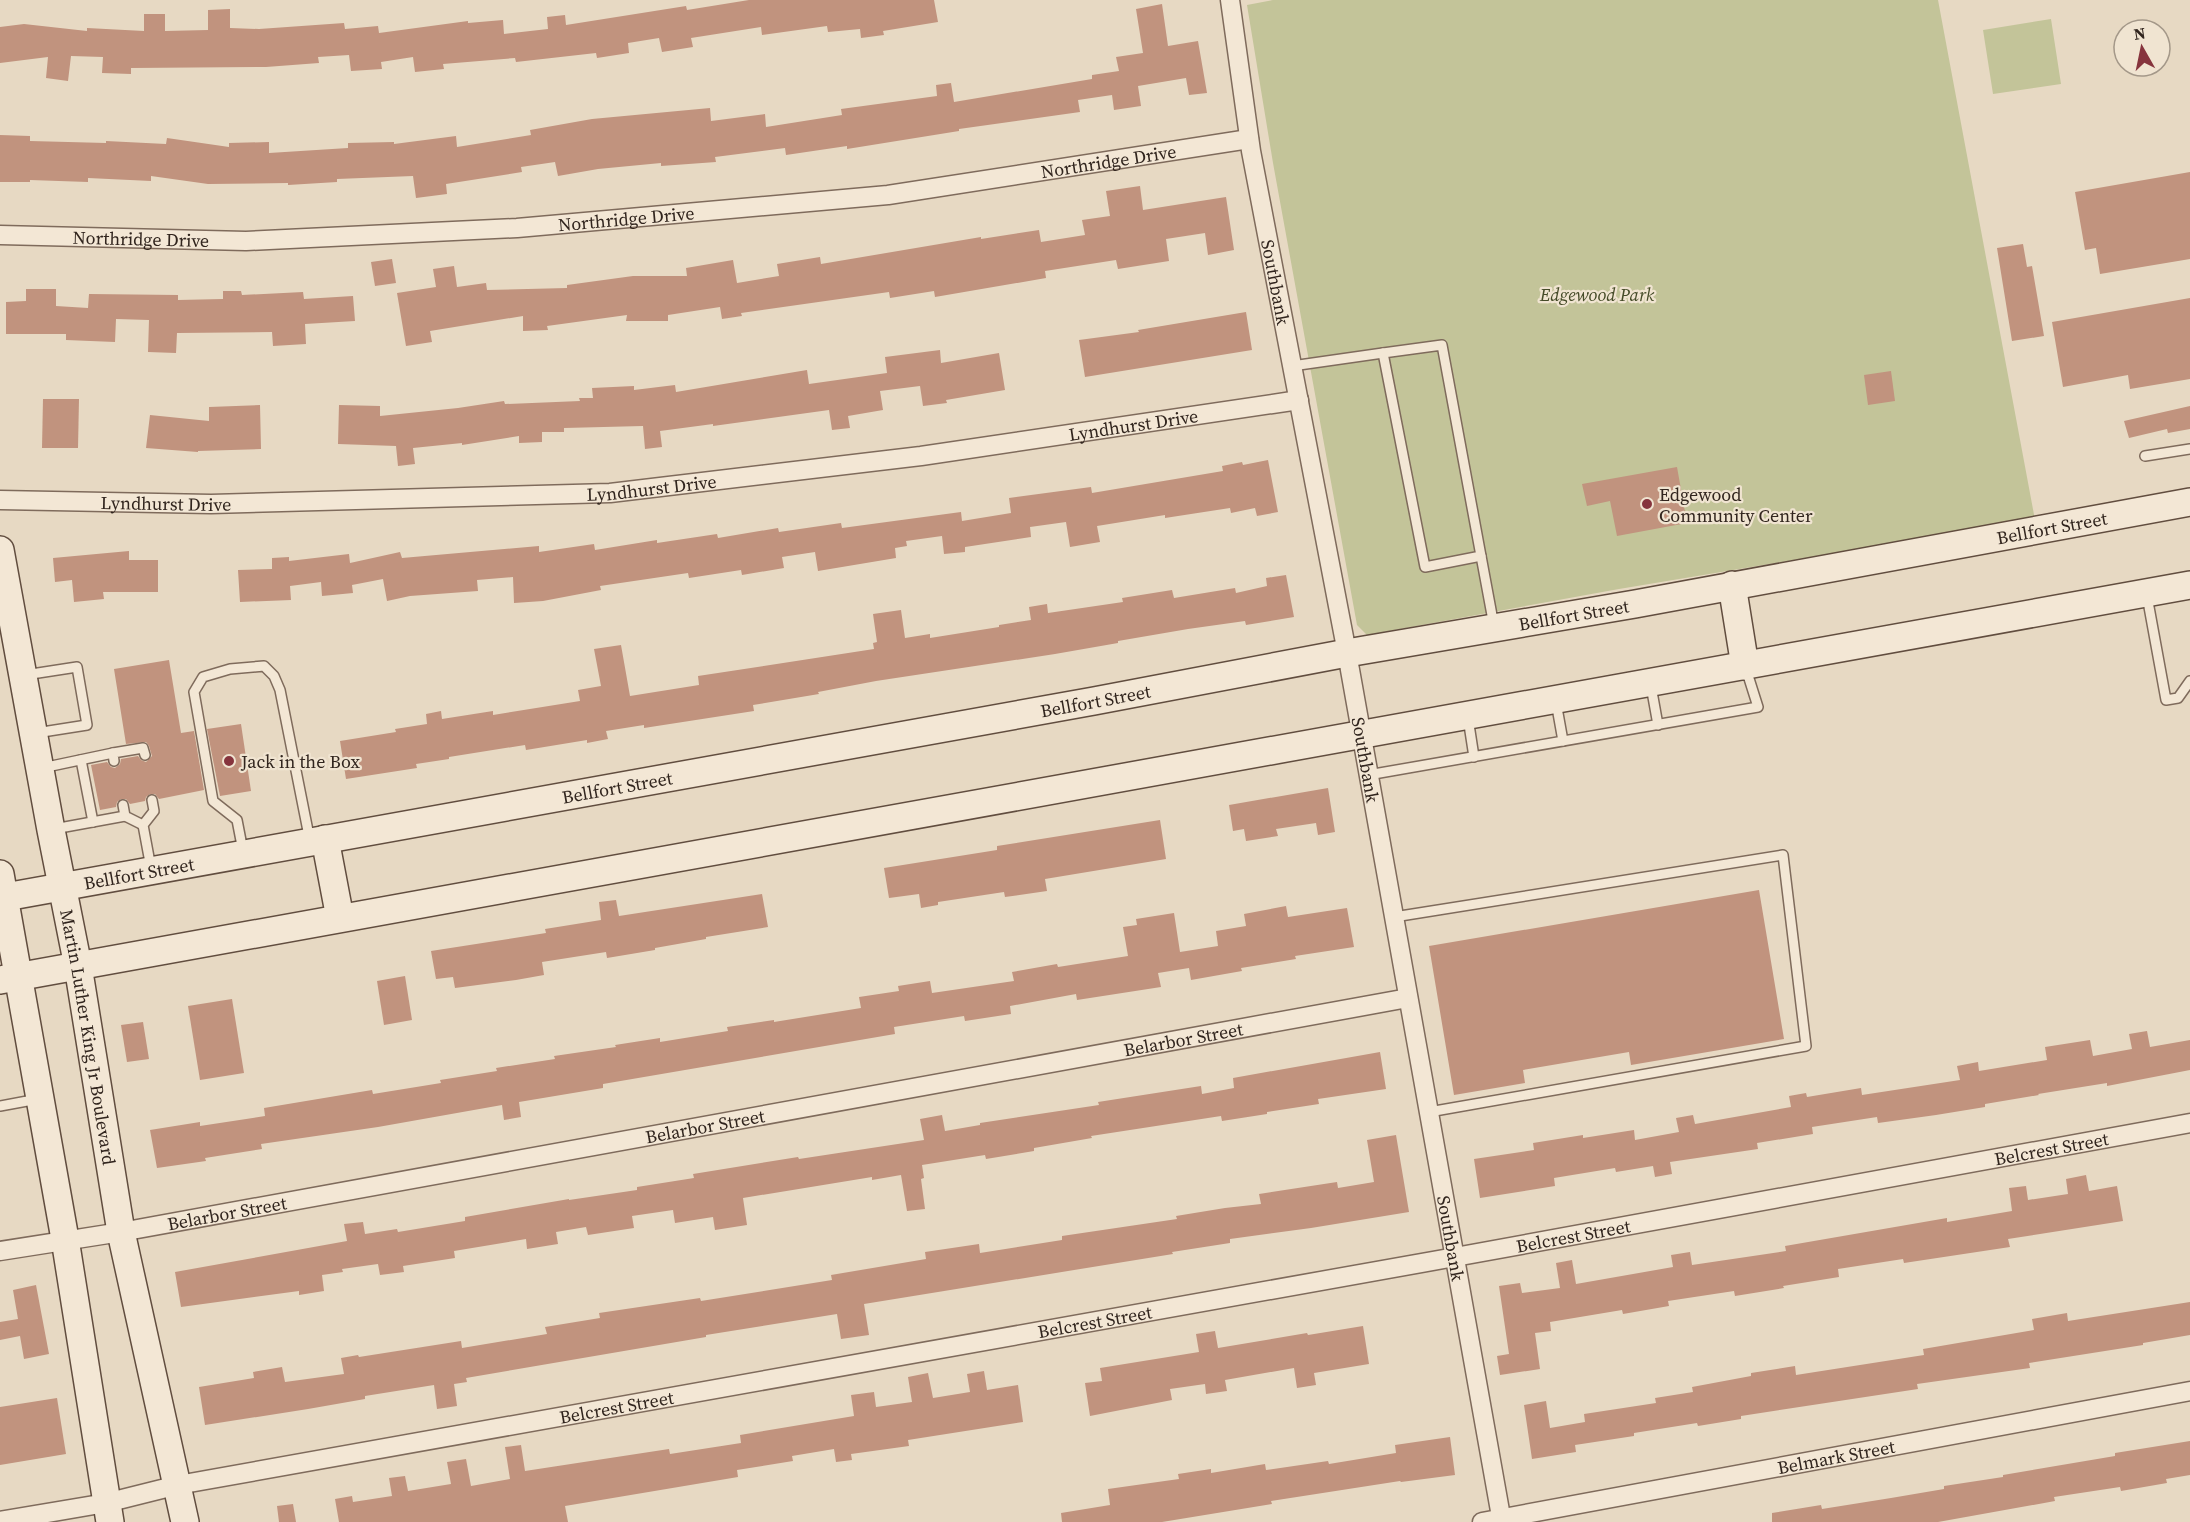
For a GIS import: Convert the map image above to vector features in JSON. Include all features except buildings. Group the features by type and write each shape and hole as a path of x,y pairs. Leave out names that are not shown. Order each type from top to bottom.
{"main road":[{"name":"Bellfort Street","path":"2,890 63,886 318,841 2190,502"},
{"name":"Martin Luther King Jr Boulevard","path":"0,550 39,768 78,966 121,1232 185,1522"},
{"path":"1732,585 1745,666"},
{"path":"9,979 2190,585"},
{"path":"318,841 340,918"},
{"path":"2,890 9,979 40,1099 65,1239 108,1512"}],"street":[{"name":"Southbank","path":"1230,0 1249,139 1347,653 1502,1520"},
{"name":"Northridge Drive","path":"0,235 246,241 517,228 888,195 1249,139"},
{"name":"Lyndhurst Drive","path":"0,500 212,504 610,493 921,456 1299,400"},
{"name":"Belarbor Street","path":"0,1251 121,1232 1408,998"},
{"name":"Belcrest Street","path":"0,1521 108,1512 178,1485 1455,1257 2190,1122"},
{"name":"Belmark Street","path":"1482,1522 2190,1391"}],"lane":[{"path":"1292,366 1442,345 1495,628"},
{"path":"1383,353 1425,567 1481,556"},
{"path":"2145,456 2190,449"},
{"path":"2147,593 2166,700 2178,699 2190,681"},
{"path":"243,854 237,820 213,801 194,692 203,677 230,669 264,666 274,676 318,841"},
{"path":"1368,775 1758,707 1745,666"},
{"path":"23,676 77,667 87,725 33,734"},
{"path":"1651,683 1658,725"},
{"path":"1555,700 1563,741"},
{"path":"1467,716 1474,756"},
{"path":"39,768 81,760 114,757 143,748 144,755"},
{"path":"81,760 93,822"},
{"path":"152,800 154,811 143,825 152,870"},
{"path":"123,806 125,816"},
{"path":"51,830 125,816 143,825"},
{"path":"1394,918 1783,855 1806,1046 1429,1112"},
{"path":"0,1106 40,1099"}],"green space":[{"name":"Edgewood Park","path":"1273,0 1938,0 2035,520 1619,589 1367,635 1357,625 1273,163 1247,5"},
{"path":"2051,19 2061,84 1993,94 1983,30"}],"place":[{"name":"Edgewood Community Center","path":"1647,504"},
{"name":"Jack in the Box","path":"229,761"}]}
